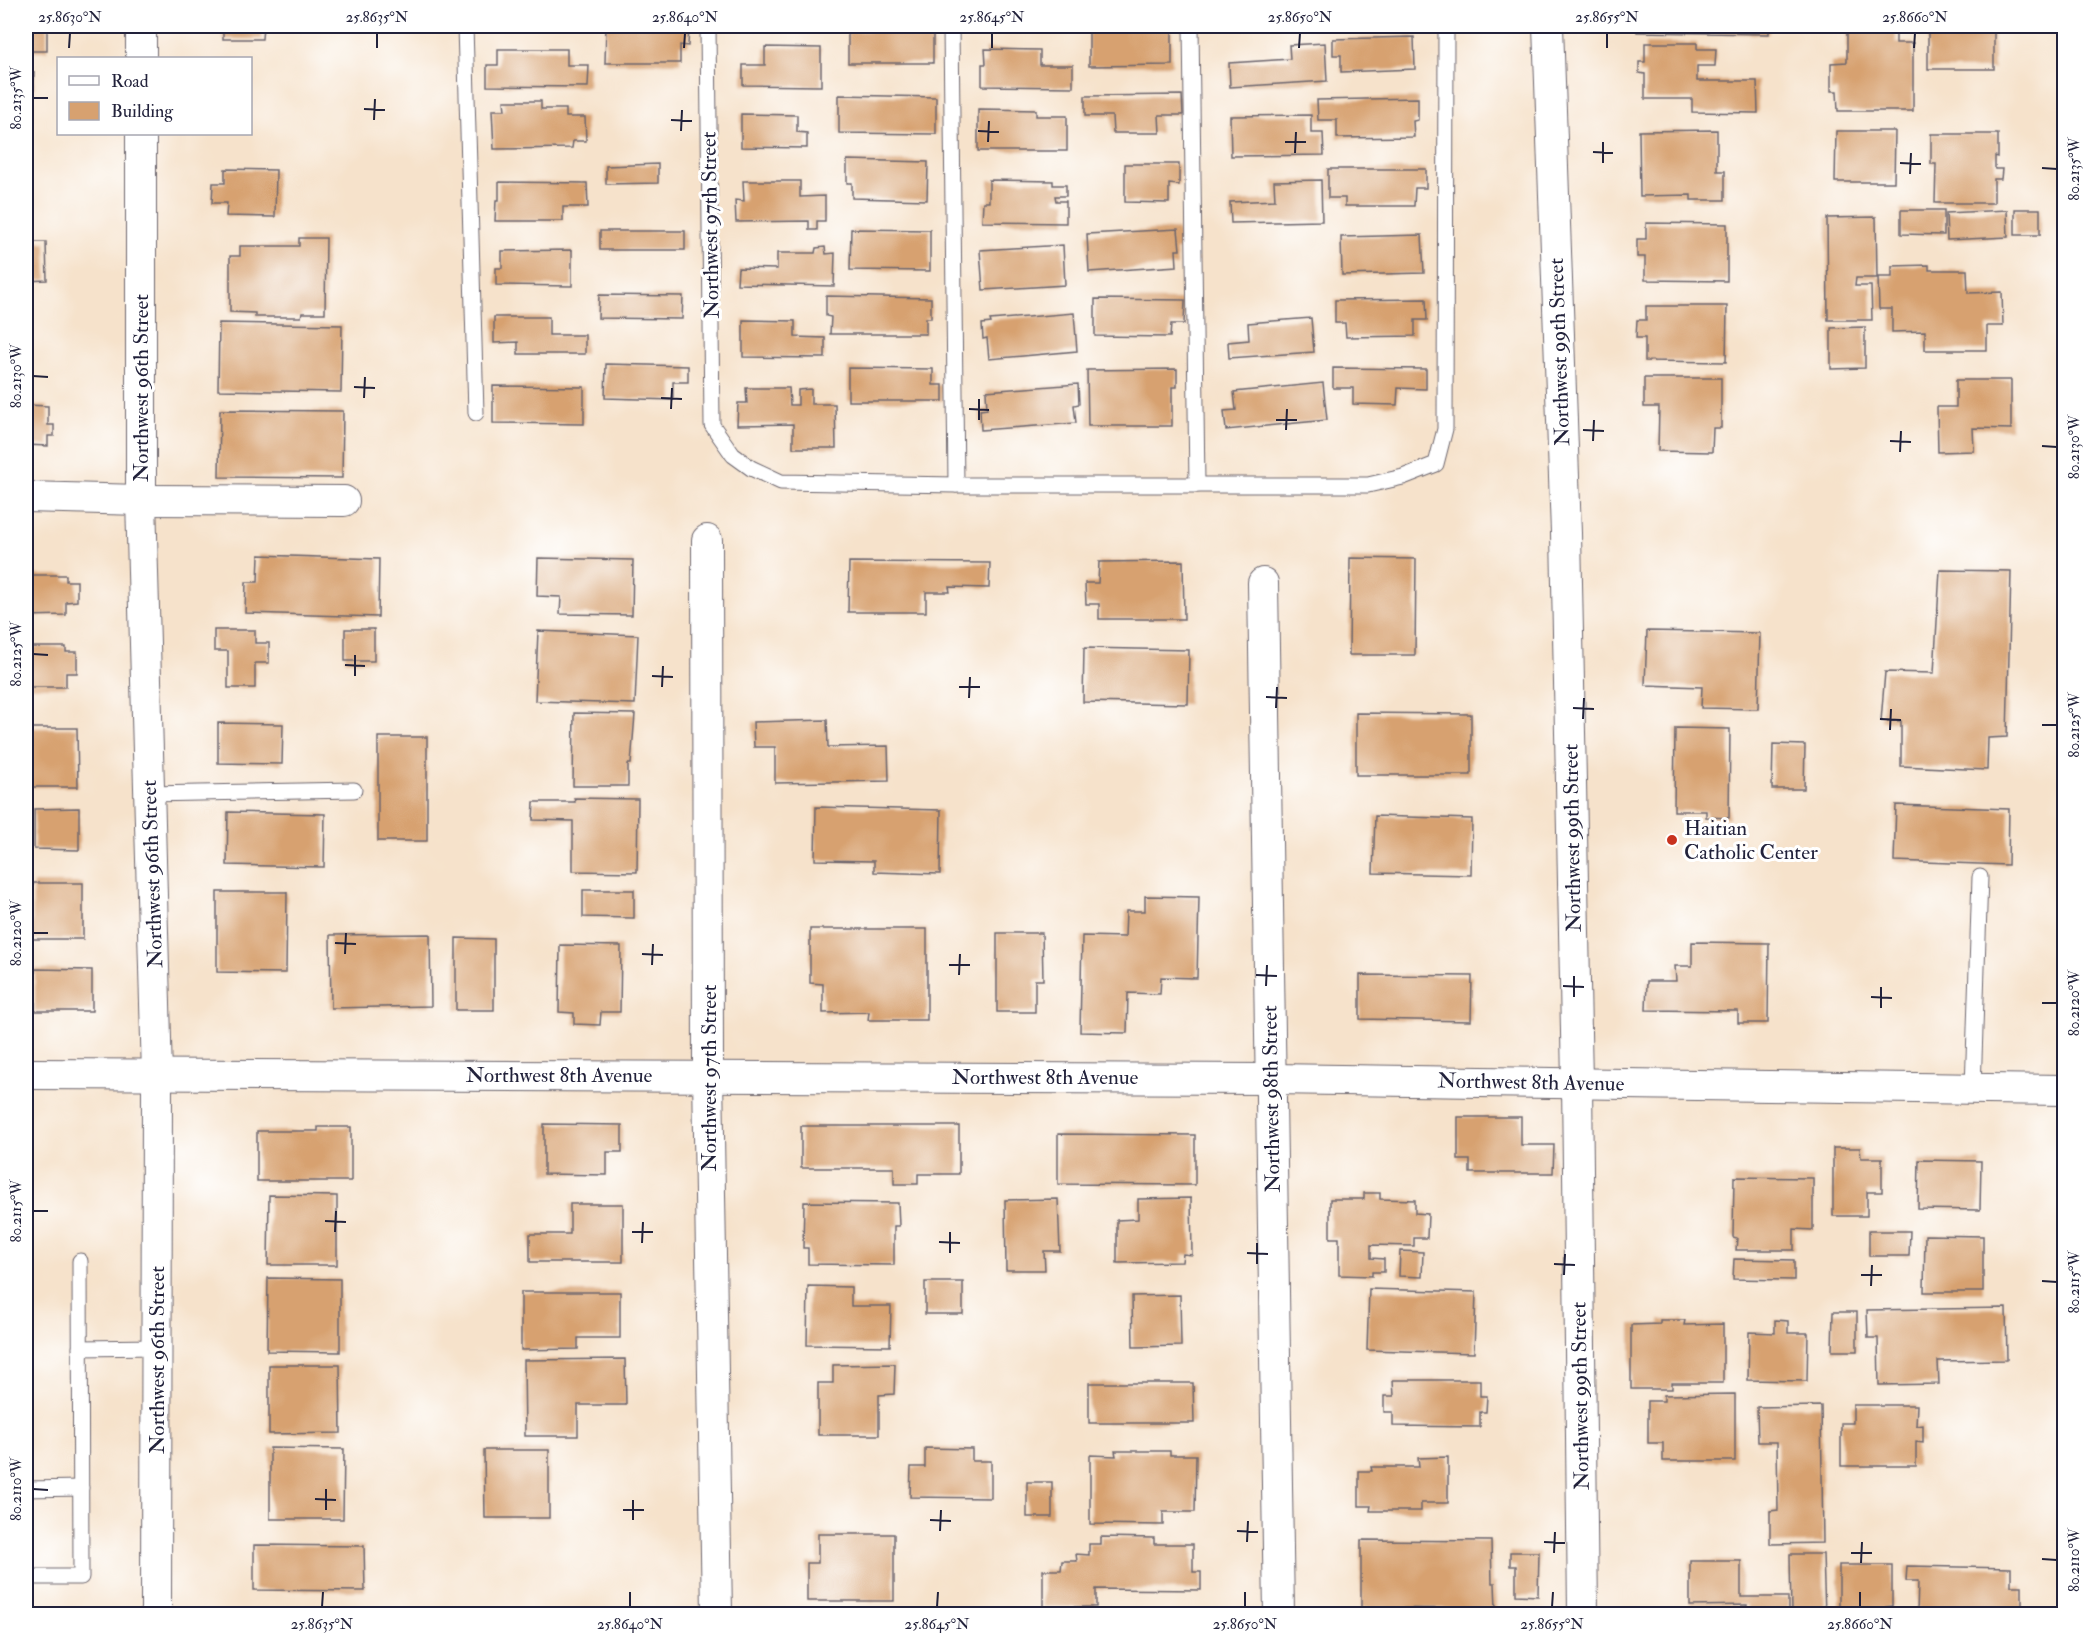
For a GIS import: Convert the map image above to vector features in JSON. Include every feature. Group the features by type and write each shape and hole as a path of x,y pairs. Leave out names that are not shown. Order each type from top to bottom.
{"street":[{"path":"141,26 141,57"},
{"name":"Northwest 99th Street","path":"1548,26 1566,533 1577,1082 1583,1614"},
{"name":"Northwest 96th Street","path":"141,135 141,500 158,1075 156,1614"},
{"path":"26,497 344,501"},
{"name":"Northwest 97th Street","path":"708,540 708,1075 717,1614"},
{"name":"Northwest 98th Street","path":"1263,583 1279,1614"},
{"name":"Northwest 8th Avenue","path":"26,1074 1270,1079 2064,1090"}],"lane":[{"path":"465,26 476,413"},
{"name":"Northwest 97th Street","path":"708,26 712,426 733,454 751,468 781,482 956,485"},
{"path":"951,26 956,485 1368,485 1403,477 1436,464 1444,429 1446,26"},
{"path":"1191,26 1197,485"},
{"path":"149,794 354,790"},
{"path":"1972,1089 1980,877"},
{"path":"26,1577 81,1577 80,1262"},
{"path":"80,1348 157,1347"},
{"path":"26,1489 81,1488"}],"building":[{"path":"26,26 47,26 47,51 26,51"},
{"path":"223,26 263,26 262,39 223,39"},
{"path":"606,26 689,26 688,46 680,45 680,63 605,63"},
{"path":"1637,26 1769,26 1769,34 1637,32"},
{"path":"1847,26 1896,26 1896,43 1913,43 1913,111 1838,111 1837,91 1831,91 1831,63 1847,62"},
{"path":"1928,26 1994,26 1994,69 1928,69"},
{"path":"1172,27 1172,65 1089,66 1089,28"},
{"path":"933,30 933,63 848,63 848,31"},
{"path":"1414,37 1415,69 1341,72 1341,55 1333,55 1333,39"},
{"path":"1325,43 1327,81 1230,87 1229,63 1290,59 1289,45"},
{"path":"1645,43 1697,43 1697,49 1716,49 1715,66 1697,66 1697,81 1757,81 1758,113 1692,112 1692,99 1645,99 1645,74 1639,73 1639,62 1645,62"},
{"path":"765,47 821,48 821,86 743,85 743,65 765,65"},
{"path":"498,49 567,49 567,65 589,65 588,87 487,86 487,65 498,65"},
{"path":"985,49 1040,50 1040,65 1073,65 1073,87 982,86 982,64 986,64"},
{"path":"26,72 34,72 33,123 26,123"},
{"path":"839,95 936,97 936,134 839,133"},
{"path":"1182,95 1183,115 1159,115 1160,133 1113,133 1112,116 1085,116 1085,96"},
{"path":"1418,98 1418,120 1413,121 1414,137 1337,138 1337,120 1318,120 1317,100"},
{"path":"504,101 541,101 541,109 566,109 566,117 585,117 586,141 573,141 572,148 494,149 492,110 505,110"},
{"path":"978,109 1036,110 1036,116 1067,116 1067,151 978,151"},
{"path":"741,114 797,115 797,132 807,133 807,148 741,147"},
{"path":"1311,115 1311,133 1323,133 1324,155 1231,156 1230,116"},
{"path":"1717,130 1717,171 1725,171 1725,200 1691,200 1691,195 1640,196 1639,131"},
{"path":"1836,131 1895,131 1894,182 1835,182"},
{"path":"1931,134 1998,134 1998,157 1995,156 1995,169 2002,169 2001,179 1994,179 1994,203 1935,203 1936,164 1931,164"},
{"path":"847,160 928,162 927,200 852,198 852,183 847,183"},
{"path":"26,163 29,163 28,212 26,212"},
{"path":"658,164 658,183 606,184 606,166"},
{"path":"1125,164 1179,164 1179,185 1169,184 1169,203 1125,202"},
{"path":"225,169 276,170 275,217 226,216 227,203 212,203 213,183 225,183"},
{"path":"1328,169 1426,169 1426,188 1415,188 1414,206 1345,206 1345,198 1328,198"},
{"path":"989,180 1053,181 1053,185 1066,185 1066,196 1055,196 1056,201 1066,201 1066,223 982,222 983,202 989,202"},
{"path":"1321,180 1322,221 1231,223 1230,202 1275,200 1274,181"},
{"path":"743,181 800,181 800,197 825,196 825,221 817,221 817,230 809,230 809,221 736,222 735,200 744,201"},
{"path":"499,182 587,183 588,207 563,207 563,221 495,221 496,200 499,200"},
{"path":"2015,209 2040,209 2040,235 2015,235"},
{"path":"1901,210 1944,210 1944,235 1901,234"},
{"path":"2007,210 2008,237 1947,240 1946,213"},
{"path":"1876,217 1877,278 1856,278 1855,286 1871,286 1872,320 1828,320 1827,218"},
{"path":"1646,223 1727,224 1727,281 1645,280 1645,257 1637,257 1637,239 1646,239"},
{"path":"851,229 930,230 930,271 850,270"},
{"path":"1178,229 1180,250 1176,250 1177,266 1089,272 1087,234"},
{"path":"600,231 685,231 685,250 600,250"},
{"path":"1422,235 1424,273 1342,275 1341,237"},
{"path":"299,238 326,238 325,313 302,313 301,317 255,317 255,313 230,312 230,256 240,256 240,246 299,246"},
{"path":"26,242 46,242 47,280 26,281"},
{"path":"1063,245 1065,285 983,290 980,250"},
{"path":"825,247 826,254 835,253 834,286 737,284 738,268 777,269 777,253 815,253 816,248"},
{"path":"572,250 572,286 496,285 496,268 502,268 502,251"},
{"path":"1929,265 1929,270 1967,270 1968,293 2002,292 2003,326 1987,326 1987,350 1925,350 1925,331 1892,332 1892,309 1879,309 1878,277 1892,277 1892,266"},
{"path":"599,295 683,296 682,319 598,318"},
{"path":"826,296 931,298 931,318 926,318 926,334 830,334 831,317 826,316"},
{"path":"1095,299 1185,300 1184,324 1171,324 1170,337 1095,336"},
{"path":"1426,299 1427,320 1415,320 1415,336 1346,337 1345,323 1335,323 1335,300"},
{"path":"1646,306 1727,306 1726,362 1645,361 1645,338 1636,338 1637,320 1646,320"},
{"path":"1074,313 1077,351 989,359 987,338 983,339 982,324 991,323 990,320"},
{"path":"494,317 549,317 549,335 585,335 585,354 518,354 518,342 494,343"},
{"path":"1311,318 1314,352 1229,358 1228,342 1249,340 1248,323"},
{"path":"743,320 795,321 795,337 825,338 825,358 743,357"},
{"path":"219,323 342,325 341,392 218,390"},
{"path":"1865,327 1865,368 1831,369 1831,328"},
{"path":"606,364 688,366 688,382 673,382 673,400 605,398"},
{"path":"848,368 933,369 933,385 943,385 943,401 848,401"},
{"path":"1333,368 1426,369 1426,389 1398,388 1397,405 1353,404 1353,388 1333,388"},
{"path":"1177,369 1177,387 1172,387 1172,426 1088,426 1087,370"},
{"path":"1644,378 1721,378 1721,428 1713,428 1712,452 1658,451 1659,407 1644,407"},
{"path":"1956,380 2011,380 2011,429 1973,428 1974,451 1938,452 1937,407 1956,407"},
{"path":"1323,383 1327,420 1226,430 1224,411 1236,410 1234,392"},
{"path":"1078,384 1079,404 1074,405 1076,423 981,430 980,410 987,409 986,391"},
{"path":"493,386 584,387 584,424 493,423"},
{"path":"746,388 789,388 790,405 798,405 798,390 811,389 811,404 835,404 836,448 793,448 793,424 737,425 738,403 747,403"},
{"path":"26,405 48,406 48,425 54,425 54,436 48,436 48,446 26,445"},
{"path":"220,410 343,411 342,478 219,477"},
{"path":"259,555 379,559 378,617 245,613 246,582 258,582"},
{"path":"538,558 633,560 632,615 560,614 561,597 537,596"},
{"path":"1350,558 1416,559 1415,655 1349,655"},
{"path":"1183,561 1184,619 1099,619 1099,604 1086,604 1085,583 1098,583 1099,562"},
{"path":"849,562 990,563 989,588 949,587 950,592 926,592 926,612 848,612"},
{"path":"1940,570 2011,571 2007,737 1988,738 1987,770 1901,766 1901,721 1881,721 1885,672 1934,673"},
{"path":"26,575 66,575 66,581 77,581 77,601 66,602 66,615 26,616"},
{"path":"345,629 374,629 374,661 345,661"},
{"path":"214,630 255,630 255,643 269,643 269,663 255,663 255,688 228,688 228,651 214,651"},
{"path":"538,631 638,635 635,704 535,701"},
{"path":"1647,631 1760,633 1758,709 1701,708 1702,687 1645,685"},
{"path":"26,647 66,647 66,652 77,652 77,673 66,673 66,687 26,687"},
{"path":"1084,648 1189,650 1188,704 1083,702"},
{"path":"574,713 635,714 631,764 628,764 628,786 573,786"},
{"path":"1356,713 1471,714 1471,775 1356,775"},
{"path":"827,720 828,747 888,746 889,781 775,783 775,747 754,747 753,722"},
{"path":"218,723 283,724 282,764 218,763"},
{"path":"27,728 77,728 78,787 27,787"},
{"path":"1675,728 1730,729 1729,818 1706,817 1706,811 1674,811"},
{"path":"378,737 427,737 427,841 378,841"},
{"path":"1773,744 1805,745 1804,789 1772,789"},
{"path":"574,798 638,799 637,872 573,871 573,821 533,820 534,802 575,802"},
{"path":"1896,805 2009,809 2008,865 1894,861"},
{"path":"816,807 941,810 940,874 874,872 874,861 815,860"},
{"path":"79,808 79,850 34,849 34,809"},
{"path":"228,812 325,814 324,867 227,865"},
{"path":"1375,816 1472,819 1471,875 1373,873"},
{"path":"33,883 83,883 83,939 32,939"},
{"path":"583,890 634,890 634,918 583,917"},
{"path":"217,892 287,892 286,973 217,972"},
{"path":"1145,896 1199,897 1197,978 1161,977 1160,994 1128,993 1127,1033 1080,1032 1082,936 1125,937 1126,911 1145,911"},
{"path":"810,929 927,929 927,1020 868,1020 869,1012 823,1013 823,984 810,983"},
{"path":"997,933 1042,933 1043,980 1035,980 1035,1012 997,1012"},
{"path":"430,934 431,1006 331,1008 330,935"},
{"path":"456,938 494,939 494,1010 456,1010"},
{"path":"1692,942 1769,943 1768,1023 1738,1023 1738,1011 1646,1010 1647,981 1676,981 1675,966 1692,966"},
{"path":"560,945 621,946 620,1012 601,1012 600,1025 574,1024 574,1013 559,1012"},
{"path":"35,969 92,970 92,1011 35,1011"},
{"path":"1360,975 1472,976 1471,1021 1360,1019"},
{"path":"1458,1117 1521,1117 1521,1145 1554,1145 1553,1173 1470,1173 1470,1160 1458,1160"},
{"path":"544,1124 622,1125 622,1152 607,1152 607,1175 544,1174"},
{"path":"801,1126 959,1126 959,1174 918,1174 918,1184 894,1184 894,1168 801,1168"},
{"path":"318,1127 351,1127 351,1181 257,1181 257,1131 318,1131"},
{"path":"1058,1134 1195,1135 1195,1185 1058,1184"},
{"path":"1833,1148 1860,1148 1861,1158 1882,1158 1882,1192 1867,1192 1867,1216 1833,1216"},
{"path":"1919,1160 1981,1161 1980,1210 1918,1209"},
{"path":"1734,1177 1813,1178 1813,1230 1794,1229 1794,1250 1736,1250 1737,1238 1733,1237"},
{"path":"1364,1193 1380,1193 1380,1199 1415,1200 1415,1213 1428,1214 1427,1238 1414,1238 1414,1246 1371,1245 1371,1258 1384,1259 1384,1272 1372,1272 1372,1276 1339,1275 1339,1238 1330,1238 1330,1199 1364,1199"},
{"path":"269,1195 337,1196 337,1265 268,1265"},
{"path":"1191,1198 1192,1255 1183,1254 1182,1262 1117,1263 1117,1220 1138,1219 1138,1199"},
{"path":"1058,1199 1060,1251 1044,1251 1045,1270 1006,1270 1005,1200"},
{"path":"804,1202 898,1203 899,1226 894,1226 894,1265 808,1264 808,1248 803,1248"},
{"path":"570,1204 623,1204 623,1262 530,1262 530,1234 570,1234"},
{"path":"1869,1231 1910,1231 1909,1256 1869,1256"},
{"path":"1925,1235 1983,1236 1983,1292 1924,1292"},
{"path":"1400,1251 1423,1252 1422,1277 1399,1276"},
{"path":"1734,1259 1794,1260 1794,1280 1733,1279"},
{"path":"268,1278 340,1279 340,1352 267,1351"},
{"path":"925,1282 963,1282 963,1314 925,1314"},
{"path":"808,1286 851,1287 851,1306 891,1306 890,1346 807,1345"},
{"path":"1369,1289 1476,1292 1474,1353 1367,1350"},
{"path":"521,1292 620,1292 620,1338 578,1338 578,1349 521,1350"},
{"path":"1180,1295 1181,1346 1133,1347 1132,1296"},
{"path":"2006,1308 2007,1360 1938,1361 1939,1384 1879,1385 1878,1338 1868,1338 1867,1310"},
{"path":"1833,1312 1857,1312 1857,1351 1832,1351"},
{"path":"1660,1320 1685,1320 1684,1325 1723,1324 1723,1383 1672,1383 1672,1389 1631,1389 1631,1325 1660,1324"},
{"path":"1775,1320 1788,1321 1788,1333 1808,1333 1807,1381 1748,1380 1749,1332 1775,1333"},
{"path":"625,1359 626,1405 578,1405 578,1436 525,1436 524,1360"},
{"path":"895,1364 894,1394 879,1395 879,1435 818,1435 818,1383 833,1383 833,1365"},
{"path":"269,1365 340,1365 341,1433 269,1434"},
{"path":"1393,1380 1480,1380 1480,1396 1487,1396 1486,1412 1480,1412 1480,1427 1393,1426 1393,1412 1384,1412 1384,1396 1394,1396"},
{"path":"1089,1383 1193,1383 1194,1423 1089,1423"},
{"path":"1735,1394 1735,1461 1663,1461 1663,1443 1648,1443 1648,1401 1664,1401 1664,1395"},
{"path":"1853,1405 1917,1405 1916,1426 1923,1425 1923,1443 1916,1442 1916,1466 1841,1466 1841,1423 1853,1423"},
{"path":"1821,1406 1823,1543 1770,1544 1770,1511 1778,1510 1777,1442 1758,1442 1757,1407"},
{"path":"270,1448 344,1449 343,1519 270,1519"},
{"path":"925,1448 972,1449 972,1461 991,1461 991,1498 910,1497 911,1467 925,1467"},
{"path":"484,1450 549,1450 549,1518 485,1518"},
{"path":"1115,1451 1170,1451 1170,1455 1196,1455 1195,1512 1163,1512 1163,1525 1090,1524 1090,1455 1116,1456"},
{"path":"1448,1457 1448,1503 1421,1503 1421,1511 1370,1511 1371,1506 1359,1506 1359,1471 1372,1471 1371,1467 1419,1467 1418,1458"},
{"path":"1027,1482 1052,1482 1052,1517 1027,1517"},
{"path":"818,1534 894,1534 894,1601 807,1601 807,1563 818,1563"},
{"path":"1101,1537 1154,1538 1154,1544 1193,1544 1193,1572 1201,1572 1201,1590 1096,1589 1096,1607 1043,1607 1043,1570 1061,1570 1062,1561 1077,1561 1076,1554 1089,1555 1089,1544 1101,1544"},
{"path":"1361,1540 1491,1541 1492,1583 1495,1583 1496,1609 1361,1608"},
{"path":"254,1545 364,1546 365,1591 254,1590"},
{"path":"1510,1552 1539,1552 1538,1596 1516,1595 1516,1566 1510,1566"},
{"path":"1790,1554 1823,1554 1825,1614 1791,1614"},
{"path":"1690,1561 1741,1561 1741,1597 1788,1597 1788,1614 1747,1614 1747,1605 1690,1606"},
{"path":"1839,1565 1892,1565 1892,1606 1886,1607 1886,1614 1839,1614"},
{"path":"1907,1566 2011,1568 2011,1586 2022,1586 2022,1614 1917,1614 1918,1581 1906,1581"}],"place":[{"name":"Haitian Catholic Center","path":"1672,840"}]}
